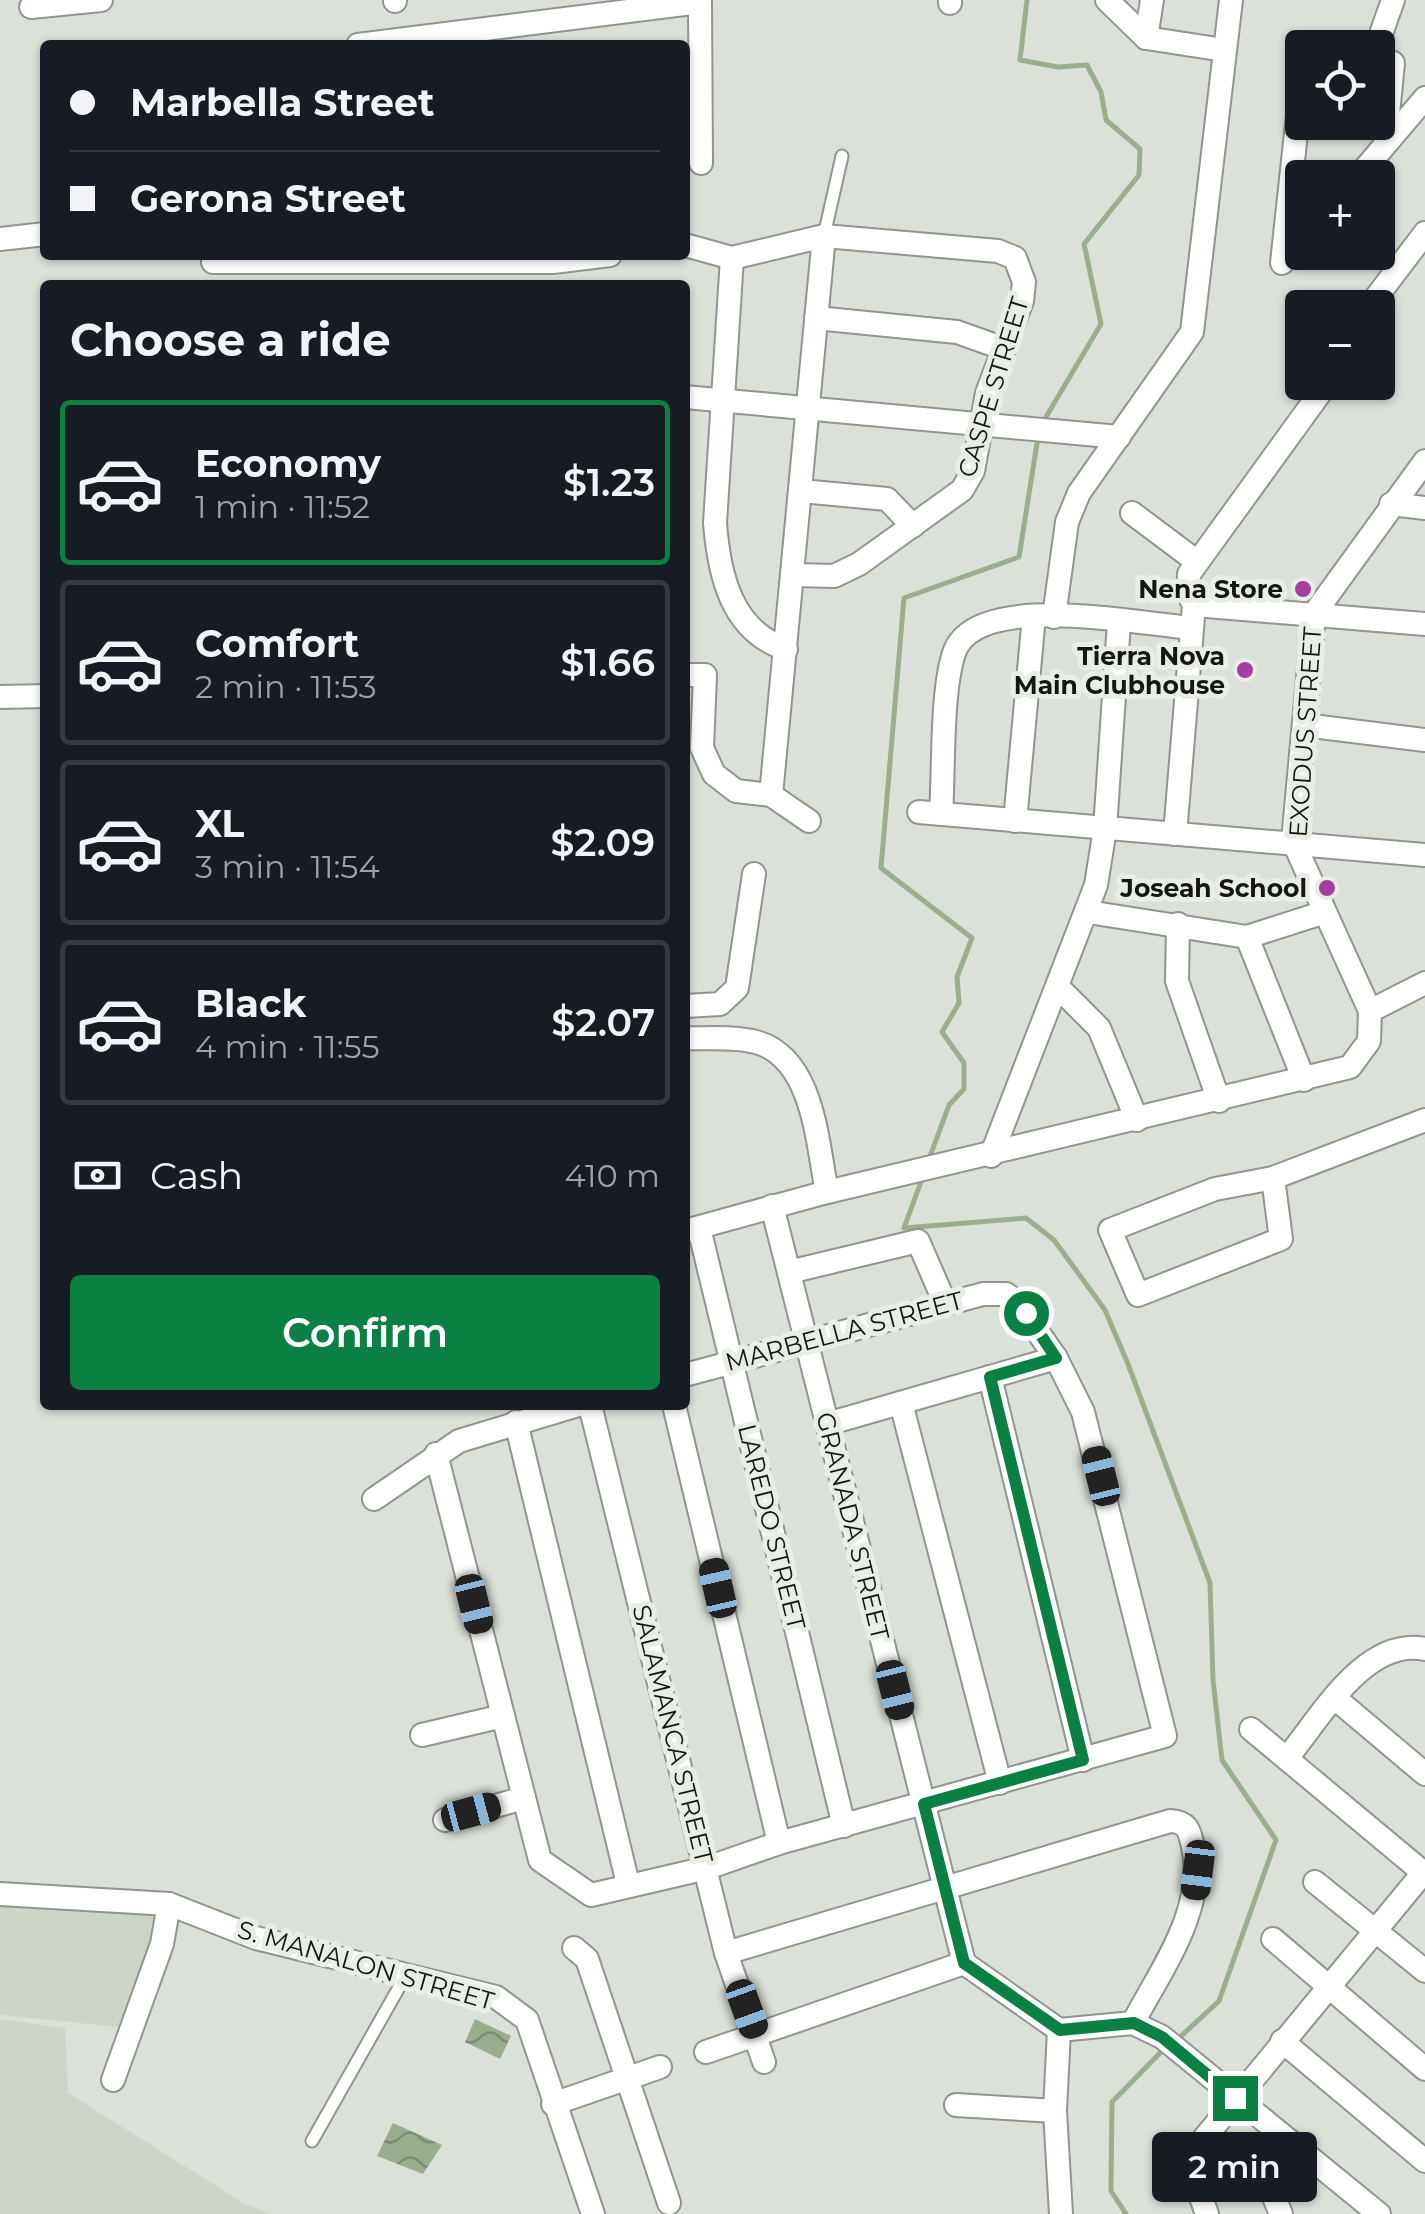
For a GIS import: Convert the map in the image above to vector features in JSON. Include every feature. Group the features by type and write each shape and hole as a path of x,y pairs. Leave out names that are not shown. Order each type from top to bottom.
{"street":[{"path":"31,7 101,0"},
{"path":"1106,0 1146,38 1224,50"},
{"path":"1146,38 1152,0"},
{"path":"1015,821 1044,616 1066,522 1080,492 1192,332 1231,0"},
{"path":"1382,30 1393,0"},
{"path":"398,40 700,2 701,163"},
{"path":"1372,160 1425,98"},
{"path":"1385,140 1385,144"},
{"path":"1382,290 1425,234"},
{"path":"0,239 40,235"},
{"path":"1285,235 1282,263 1285,260"},
{"path":"771,795 824,236"},
{"name":"CASPE STREET","path":"732,258 824,236 998,251 1014,258 1024,282 1022,301 1002,348 979,424 973,470 962,490 859,564 834,576 794,576"},
{"path":"690,246 732,258 714,522 718,565 728,596 747,623 768,643 786,649"},
{"path":"213,260 272,260"},
{"path":"508,260 569,260"},
{"path":"816,318 958,332 1002,348"},
{"path":"690,397 1119,437"},
{"path":"1175,834 1192,616 1187,584 1196,561 1315,400"},
{"name":"EXODUS STREET","path":"1370,1011 1322,913 1293,841 1314,614 1425,462"},
{"path":"801,491 887,499 913,526"},
{"path":"1392,504 1425,508"},
{"path":"1132,514 1196,561"},
{"path":"1425,624 1314,614 1192,616 1119,622 1044,616 986,620 962,636 954,651 930,813 1293,841 1425,856"},
{"path":"991,1156 1088,912 1105,829 1119,622"},
{"path":"690,675 706,675 702,748 714,774 736,791 771,795 809,821"},
{"path":"0,697 40,696"},
{"path":"1304,725 1425,740"},
{"path":"690,1006 720,1004 738,988 754,874"},
{"path":"1088,912 1247,937 1322,913"},
{"path":"1178,924 1177,981 1219,1101"},
{"path":"1247,937 1304,1080"},
{"path":"692,1230 826,1192 991,1156 1350,1067 1369,1041 1370,1011 1424,986"},
{"path":"1059,988 1099,1028 1137,1120"},
{"path":"690,1038 738,1039 778,1053 802,1085 826,1192"},
{"path":"1273,1178 1281,1239 1138,1294 1110,1230 1214,1189 1273,1178 1425,1120"},
{"name":"GRANADA STREET","path":"772,1206 964,1963"},
{"name":"LAREDO STREET","path":"692,1230 732,1361 844,1826"},
{"path":"789,1272 918,1241 945,1303"},
{"name":"MARBELLA STREET","path":"690,1374 945,1303 1006,1294 1017,1302 1056,1358 1092,1438 1165,1736 1083,1760"},
{"path":"828,1424 1056,1358"},
{"path":"436,1454 540,1860 590,1895 707,1868 779,1843 1083,1760 990,1377"},
{"path":"902,1403 1000,1783"},
{"path":"374,1500 459,1440 560,1410"},
{"name":"SALAMANCA STREET","path":"591,1410 726,1953 764,2062"},
{"path":"675,1410 779,1843"},
{"path":"516,1422 628,1884"},
{"path":"1288,1758 1367,1665 1390,1650 1425,1648"},
{"path":"1336,1699 1425,1774"},
{"path":"422,1734 503,1716"},
{"path":"1207,2214 1194,2178 1202,2140 1424,1873 1251,1728"},
{"path":"445,1820 524,1798"},
{"path":"726,1953 1170,1820 1182,1822 1189,1828 1198,1870 1194,1902 1134,2023"},
{"path":"1316,1882 1425,1972"},
{"name":"S. MANALON STREET","path":"0,1894 169,1904 256,1938 496,1996 528,2020 593,2214"},
{"path":"113,2080 162,1944 169,1904"},
{"path":"1272,1939 1425,2068"},
{"path":"574,1948 588,1959 669,2203"},
{"path":"706,2052 758,2038 964,1963 1060,2030 1134,2023 1168,2044 1370,2211"},
{"path":"1060,2030 1056,2111 1061,2214"},
{"path":"1282,2041 1425,2161"},
{"path":"553,2104 660,2067"},
{"path":"956,2105 1056,2111"},
{"path":"1269,2185 1281,2214"}],"lane":[{"path":"824,236 842,156"},
{"path":"312,2141 407,1974"}],"shaded area":[{"path":"0,1895 158,1902 156,1938 119,2027 0,2015"},
{"path":"0,2019 65,2028 68,2093 245,2204 270,2214 0,2214"}],"water":[{"path":"475,2019 511,2036 500,2059 465,2042"},
{"path":"393,2123 442,2145 423,2174 377,2156"}],"waterway":[{"path":"1027,0 1020,60 1058,67 1087,65 1101,92 1106,120 1140,149 1139,175 1084,244 1101,324 1043,422"},
{"path":"929,1159 949,1105 964,1089 964,1063 942,1032 959,1003 957,977 972,938 881,868 904,598 1019,557 1038,437"},
{"path":"922,1179 904,1228 1026,1218 1054,1240 1105,1310 1210,1583 1213,1680 1222,1760 1276,1840 1219,2001 1178,2039"},
{"path":"1126,2214 1111,2191 1112,2102 1165,2048"}],"place":[{"name":"Nena Store","path":"1303,589"},
{"name":"Tierra Nova Main Clubhouse","path":"1245,670"},
{"name":"Joseah School","path":"1327,888"}],"route":[{"path":"1026,1313 1056,1358 990,1377 1083,1760 924,1804 964,1963 1060,2030 1134,2023 1162,2037 1235,2098"}]}
